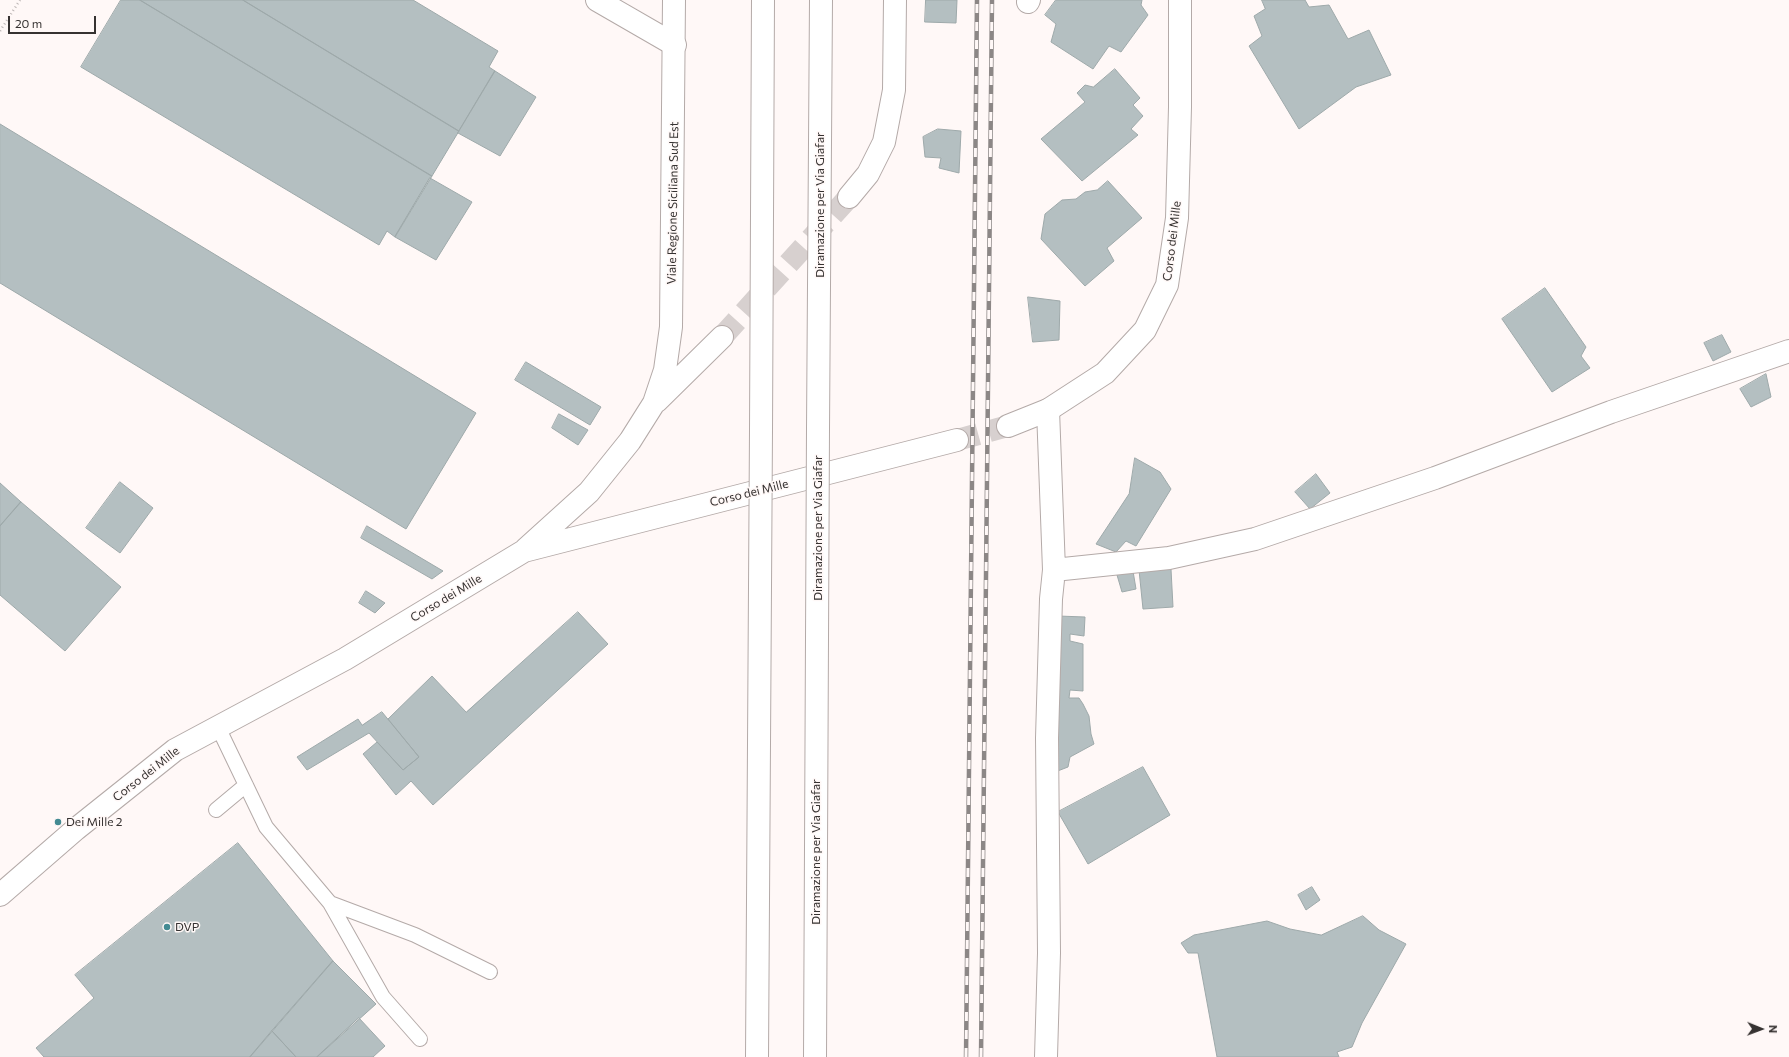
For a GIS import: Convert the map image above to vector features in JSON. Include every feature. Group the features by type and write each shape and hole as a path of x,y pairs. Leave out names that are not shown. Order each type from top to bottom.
{"main road":[{"path":"597,0 675,45"},
{"name":"Viale Regione Siciliana Sud Est","path":"654,403 665,370 671,327 675,45 674,0"},
{"path":"758,1057 763,0"},
{"name":"Diramazione per Via Giafar","path":"815,1057 821,0"},
{"path":"849,197 868,174 884,142 894,90 895,0"},
{"name":"Corso dei Mille","path":"1008,426 1048,410 1105,373 1145,330 1167,285 1177,218 1180,107 1180,0"},
{"name":"Viale Regione Siciliana Sud Est","path":"524,552 589,492 630,441 654,403 722,337"},
{"path":"1054,570 1169,558 1255,539 1435,478 1611,412 1789,351"},
{"path":"1046,1057 1048,953 1047,738 1051,600 1054,570 1048,410"},
{"name":"Corso dei Mille","path":"0,895 76,829 175,750 345,659 524,552 957,440"}],"lane":[{"path":"218,727 266,826 330,903 383,997 420,1039"},
{"path":"216,810 246,785"},
{"path":"330,903 415,935 490,972"}],"path":[{"path":"0,31 20,0"}],"building":[{"path":"121,0 140,0 432,176 395,237 387,231 379,245 81,67"},
{"path":"140,0 243,0 459,131 432,176"},
{"path":"243,0 413,0 498,51 489,67 495,71 459,131"},
{"path":"926,0 957,0 956,23 925,22"},
{"path":"1056,0 1142,0 1141,5 1148,15 1121,52 1109,46 1093,69 1051,42 1056,24 1045,15"},
{"path":"1262,0 1305,0 1309,7 1329,5 1348,39 1369,30 1391,75 1356,87 1299,129 1249,46 1262,36 1254,16 1265,9"},
{"path":"1115,69 1140,98 1133,105 1143,116 1131,129 1138,135 1082,181 1041,139 1085,102 1077,93 1085,85 1093,87"},
{"path":"495,71 536,97 500,156 458,133"},
{"path":"0,124 476,413 406,529 0,283"},
{"path":"938,129 961,131 959,173 939,168 941,158 925,157 923,137"},
{"path":"430,178 472,202 436,260 395,237"},
{"path":"1108,181 1142,218 1107,248 1114,261 1085,286 1041,239 1045,214 1062,200 1076,199 1085,192 1097,190"},
{"path":"1545,288 1586,347 1581,356 1590,368 1552,392 1502,319"},
{"path":"1028,297 1060,301 1059,340 1033,342"},
{"path":"1722,335 1731,352 1713,361 1704,343"},
{"path":"526,362 601,407 590,425 515,380"},
{"path":"1766,374 1771,397 1751,407 1740,389"},
{"path":"559,414 588,430 578,445 552,428"},
{"path":"1135,458 1160,472 1171,489 1136,546 1126,541 1116,552 1096,544 1129,494"},
{"path":"1316,474 1330,493 1310,509 1295,492"},
{"path":"120,482 153,508 120,553 86,528"},
{"path":"0,483 21,502 0,526"},
{"path":"21,502 121,587 65,651 0,595 0,526"},
{"path":"367,526 443,571 432,579 361,538"},
{"path":"1171,569 1173,607 1143,609 1139,570"},
{"path":"1133,571 1136,589 1122,592 1117,575"},
{"path":"366,591 385,603 375,613 359,603"},
{"path":"578,612 608,644 433,805 411,781 396,795 363,754 377,742 403,770 419,757 388,719 432,676 466,712"},
{"path":"1058,616 1085,617 1084,636 1070,634 1070,641 1083,644 1083,691 1070,690 1069,698 1079,698 1083,704 1089,716 1094,744 1070,757 1068,767 1055,772"},
{"path":"382,712 419,757 403,770 369,733 307,770 297,757 358,719 362,725"},
{"path":"1143,767 1170,815 1088,864 1058,812"},
{"path":"238,843 333,961 250,1057 44,1057 36,1048 94,998 75,975"},
{"path":"1312,887 1320,900 1306,910 1298,895"},
{"path":"1363,916 1379,930 1406,944 1362,1023 1352,1047 1337,1052 1339,1057 1217,1057 1198,953 1188,953 1181,943 1194,935 1267,921 1290,929 1321,935"},
{"path":"333,961 376,1004 317,1057 296,1057 272,1031"},
{"path":"359,1018 385,1046 373,1057 317,1057"},
{"path":"272,1031 296,1057 250,1057"}],"tunnel":[{"path":"722,337 849,197"},
{"path":"957,440 1008,426"}],"railway":[{"path":"966,1057 977,0"},
{"path":"981,1057 992,0"}],"place":[{"name":"Dei Mille 2","path":"58,822"},
{"name":"DVP","path":"167,927"}]}
